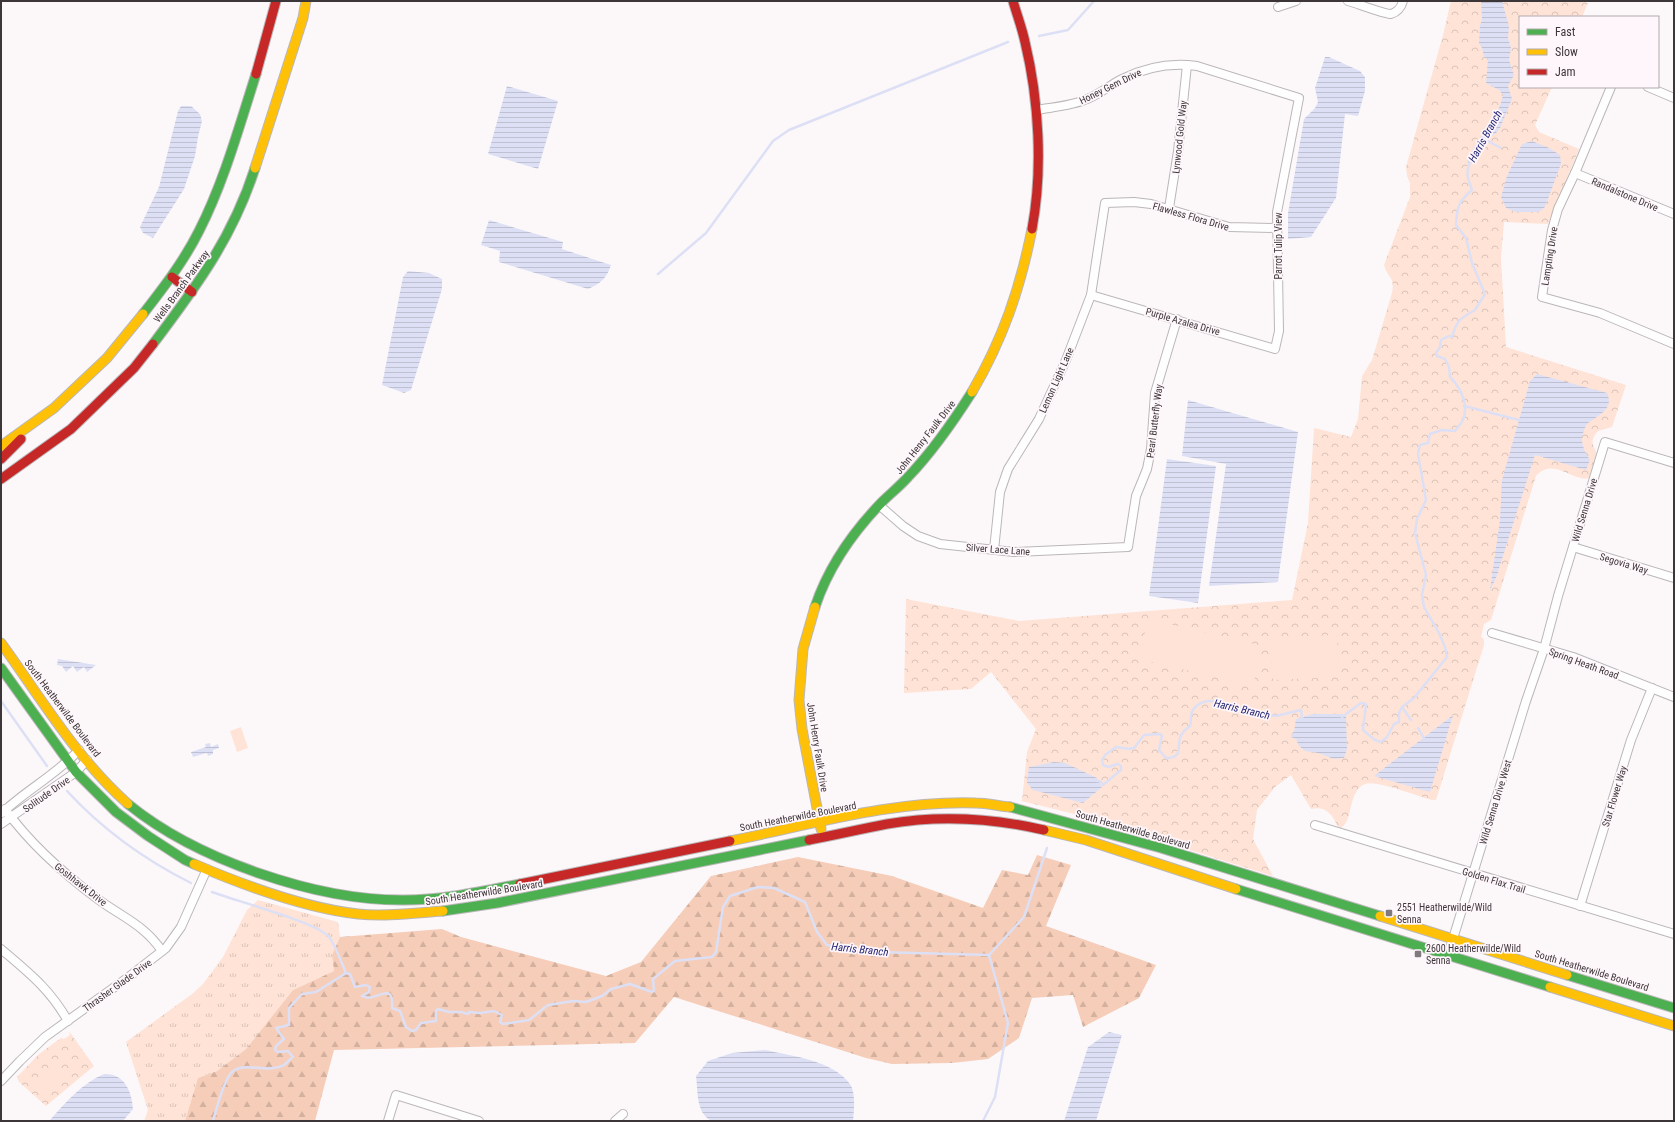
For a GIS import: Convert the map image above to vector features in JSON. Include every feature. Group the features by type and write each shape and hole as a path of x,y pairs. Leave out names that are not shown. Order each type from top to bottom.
{"main road":[{"name":"Wells Branch Parkway","path":"1,446 54,408 107,358 172,277 199,231 222,177 259,66 276,1"},
{"name":"Wells Branch Parkway","path":"1,479 70,430 134,368 192,292 220,251 247,194 303,18 306,1"},
{"name":"John Henry Faulk Drive","path":"823,838 800,719 799,699 801,662 811,619 823,588 842,552 880,505 912,473 959,413 996,348 1016,297 1035,211 1038,158 1036,110 1029,61 1013,1"},
{"path":"172,277 192,292"},
{"path":"1,458 54,408"},
{"name":"South Heatherwilde Boulevard","path":"1,643 87,760 125,800 156,823 194,846 237,865 289,882 344,896 394,900 445,898 494,890 886,809 943,804 977,804 1017,808 1162,848 1674,1008"},
{"name":"South Heatherwilde Boulevard","path":"1,668 76,772 116,812 148,836 185,860 230,879 280,896 330,909 358,914 392,915 446,912 888,824 942,819 976,819 1014,823 1086,840 1156,864 1674,1026"},
{"path":"1156,864 1162,848"},
{"path":"494,890 497,903"}],"street":[{"path":"1278,7 1296,1"},
{"path":"1348,1 1390,14 1402,7 1403,1"},
{"name":"Lynwood Gold Way","path":"1169,208 1178,152 1187,65"},
{"name":"Honey Gem Drive","path":"1036,110 1086,100 1121,80 1149,68 1161,66 1197,66 1299,98"},
{"name":"Lampting Drive","path":"1611,88 1575,173 1558,209 1552,230 1542,297 1600,314 1674,344"},
{"path":"1650,88 1674,98"},
{"name":"Parrot Tulip View","path":"1275,349 1278,331 1277,212 1299,98"},
{"name":"Randalstone Drive","path":"1575,173 1674,214"},
{"name":"Flawless Flora Drive","path":"1105,203 1134,202 1151,204 1169,208 1229,227 1278,228"},
{"name":"Lemon Light Lane","path":"994,550 1000,492 1008,469 1038,419 1066,360 1091,295 1105,203"},
{"name":"Purple Azalea Drive","path":"1091,295 1275,349"},
{"name":"Pearl Butterfly Way","path":"1128,547 1136,496 1147,469 1151,449 1155,393 1177,319"},
{"name":"Wild Senna Drive","path":"1544,649 1605,442 1674,463"},
{"name":"Silver Lace Lane","path":"880,505 903,526 918,536 940,544 1020,552 1128,547"},
{"name":"Segovia Way","path":"1573,547 1674,578"},
{"name":"Spring Heath Road","path":"1492,633 1573,657 1674,697"},
{"name":"Wild Senna Drive West","path":"1448,955 1524,708 1544,649"},
{"name":"Star Flower Way","path":"1580,906 1631,740 1652,688"},
{"name":"Solitude Drive","path":"3,811 14,801 68,762 79,750"},
{"name":"Solitude Drive","path":"1,824 76,772 87,760"},
{"name":"Goshhawk Drive","path":"3,811 60,869 100,901 144,930 154,940 162,952"},
{"name":"Golden Flax Trail","path":"1315,825 1674,934"},
{"name":"Thrasher Glade Drive","path":"1,1082 20,1061 45,1038 162,952 173,940 181,927 207,869"},
{"path":"1,949 35,977 50,993 68,1021"},
{"path":"388,1121 396,1095 479,1121"},
{"path":"615,1121 623,1114"}],"green space":[{"path":"1451,1 1582,1 1588,3 1582,16 1519,16 1519,88 1552,88 1535,125 1539,132 1579,149 1548,224 1504,222 1501,258 1506,347 1626,385 1612,427 1598,431 1593,440 1593,446 1597,454 1597,458 1592,477 1586,479 1579,478 1557,469 1543,470 1536,476 1491,620 1484,624 1481,637 1484,639 1484,645 1436,800 1431,800 1387,786 1370,783 1365,784 1355,793 1347,820 1340,828 1331,815 1325,810 1316,808 1311,809 1291,775 1275,787 1257,810 1253,839 1273,876 1078,815 1022,801 1027,752 1036,729 991,672 971,689 904,693 906,599 1019,621 1292,600 1308,523 1314,428 1351,437 1358,419 1362,376 1372,360 1392,293 1393,283 1384,265 1410,197 1410,183 1407,176 1406,167"},
{"path":"1148,619 1262,646 1253,686 1139,659"},
{"path":"1337,635 1339,677 1273,680 1270,638"},
{"path":"241,727 248,748 237,752 230,731"},
{"path":"1037,855 1071,865 1046,926 1156,965 1139,998 1083,1027 1073,995 1032,998 1019,1038 988,1059 952,1063 892,1064 866,1058 674,997 635,1043 334,1050 315,1121 185,1121 198,1078 217,1071 246,1049 293,990 334,971 332,955 340,937 442,929 461,937 606,976 641,962 711,876 798,857 892,876 983,908 1002,870 1028,875"},
{"path":"258,900 338,922 340,937 332,955 334,971 293,990 246,1049 217,1071 198,1078 185,1121 144,1121 148,1110 126,1042 192,994 203,984 223,957 247,910"},
{"path":"69,1031 94,1066 46,1106 19,1082 17,1077 39,1054 61,1038 64,1039 70,1035"},
{"path":"55,1065 67,1077 47,1097 35,1086"}],"water":[{"path":"1481,1 1502,1 1509,27 1508,38 1511,48 1509,60 1514,75 1508,86 1512,99 1500,128 1486,140 1471,164 1467,162 1475,145 1492,122 1503,95 1499,90 1486,83 1488,59 1484,57 1479,43 1482,19"},
{"path":"1325,57 1329,57 1360,71 1365,77 1365,91 1358,116 1345,114 1336,198 1311,237 1288,239 1288,213 1304,119 1315,108 1318,102 1315,88"},
{"path":"507,86 558,101 538,169 488,154"},
{"path":"181,106 191,106 200,114 202,121 195,156 184,189 153,238 143,233 140,227 159,187 178,111"},
{"path":"1532,141 1549,148 1560,155 1561,164 1545,207 1539,212 1516,212 1506,208 1501,197 1507,176 1522,144"},
{"path":"489,220 563,242 562,249 611,265 607,274 602,280 588,289 499,262 500,251 481,245"},
{"path":"408,271 429,273 442,279 442,289 411,390 404,393 382,385 403,277"},
{"path":"1537,374 1607,393 1609,404 1603,412 1587,424 1584,431 1582,439 1584,450 1590,460 1586,470 1535,455 1496,578 1490,590 1500,520 1502,480 1530,381"},
{"path":"1188,400 1298,432 1278,582 1209,586 1226,464 1182,456"},
{"path":"1167,459 1216,466 1198,603 1149,596"},
{"path":"58,659 96,665 87,672 84,667 77,672 73,666 66,672 62,666 57,665"},
{"path":"1312,714 1342,714 1346,717 1347,749 1344,758 1334,759 1318,753 1305,751 1299,746 1296,739 1291,737 1294,732 1296,719"},
{"path":"1453,715 1430,792 1374,776"},
{"path":"210,743 211,747 218,744 219,748 213,750 213,754 208,756 207,753 193,757 191,752 206,747 205,744"},
{"path":"1054,762 1065,763 1097,778 1102,787 1083,803 1033,790 1027,783 1029,767"},
{"path":"1109,1032 1122,1035 1096,1121 1064,1121 1088,1047"},
{"path":"765,1050 811,1060 833,1069 843,1076 850,1084 853,1092 853,1121 712,1121 707,1118 700,1108 696,1076 708,1061 732,1053"},
{"path":"104,1074 111,1074 122,1080 129,1090 133,1109 123,1121 49,1121 81,1088"}],"waterway":[{"path":"1039,36 1068,30 1094,1"},
{"path":"658,274 706,233 773,141 789,130 1008,42"},
{"path":"1484,139 1501,148"},
{"name":"Harris Branch","path":"1342,717 1361,703 1366,704 1363,730 1375,740 1381,742 1387,737 1394,724 1399,722 1399,713 1402,707 1414,698 1447,657 1445,647 1439,633 1424,607 1422,595 1426,575 1415,533 1417,519 1426,500 1418,454 1420,445 1428,443 1430,434 1442,430 1455,431 1463,420 1465,414 1461,391 1450,377 1449,367 1445,359 1437,356 1436,353 1440,347 1441,340 1449,336 1452,337 1459,320 1475,310 1485,294 1472,263 1466,238 1456,225 1459,205 1472,190 1467,173 1470,162"},
{"path":"1464,406 1523,421"},
{"path":"1,701 47,766"},
{"name":"Harris Branch","path":"1097,781 1100,781 1103,785 1121,770 1121,766 1118,764 1108,767 1103,765 1102,760 1105,755 1116,747 1130,749 1134,748 1144,735 1160,734 1162,736 1159,750 1166,758 1175,756 1178,752 1181,736 1190,726 1193,709 1199,704 1205,702 1213,701 1261,714 1276,716 1301,710 1303,719"},
{"path":"1402,707 1411,720"},
{"path":"1418,728 1425,740"},
{"path":"67,791 80,805 125,843 157,864 191,883"},
{"name":"Harris Branch","path":"989,955 1024,917 1047,848"},
{"name":"Harris Branch","path":"213,1121 218,1102 229,1075 232,1072 237,1069 250,1067 278,1067 284,1065 293,1057 288,1051 278,1052 275,1050 276,1046 284,1039 276,1028 289,1025 289,1008 302,994 316,992 346,973 350,974 355,987 366,985 370,987 369,992 362,996 367,998 387,993 390,995 392,999 392,1008 400,1011 406,1027 412,1031 416,1030 421,1023 436,1021 436,1011 438,1009 468,1014 469,1012 480,1013 494,1011 502,1015 500,1022 503,1024 529,1020 548,1005 573,1001 586,1002 602,996 611,989 630,984 652,992 654,991 653,979 675,961 712,957 716,952 723,907 730,896 758,887 774,888 805,902 817,932 827,945 878,952 989,955"},
{"path":"212,892 275,912 322,931 332,941 346,973"},
{"path":"983,1121 995,1097 1008,1023 989,955"}],"traffic: fast":[{"path":"143,314 180,263 193,242 208,212 230,154 256,74"},
{"path":"153,344 184,302 212,260 236,217 255,168"},
{"path":"815,607 827,578 851,538 871,514 905,480 934,447 972,392"},
{"path":"1,668 76,772 116,812 148,836 185,860 194,864"},
{"path":"128,804 156,824 188,843 223,859 259,873 297,885 334,893 371,898 420,900 463,895 520,884"},
{"path":"1010,807 1161,848 1380,916"},
{"path":"443,911 497,903 809,840"},
{"path":"1236,889 1550,987"},
{"path":"1567,975 1674,1008"}],"traffic: slow":[{"path":"255,168 303,18 306,1"},
{"path":"972,392 993,353 1009,313 1022,272 1032,229"},
{"path":"1,446 54,408 107,358 143,314"},
{"path":"815,607 803,649 799,700 802,729 821,829"},
{"path":"1,643 76,748 92,768 128,804"},
{"path":"730,841 821,821 883,809 914,805 984,803 1010,807"},
{"path":"1044,830 1086,840 1236,889"},
{"path":"194,864 274,895 316,907 337,911 379,915 443,911"},
{"path":"1380,916 1567,975"},
{"path":"1550,987 1674,1026"}],"traffic: jam":[{"path":"256,74 276,1"},
{"path":"1013,1 1024,37 1034,87 1038,135 1038,183 1032,229"},
{"path":"172,277 192,292"},
{"path":"1,479 71,429 134,368 153,344"},
{"path":"1,459 21,439"},
{"path":"809,840 887,824 926,819 985,820 1044,830"},
{"path":"520,884 730,841"}],"place":[{"name":"2551 Heatherwilde/Wild Senna","path":"1389,913"},
{"name":"2600 Heatherwilde/Wild Senna","path":"1418,954"}]}
